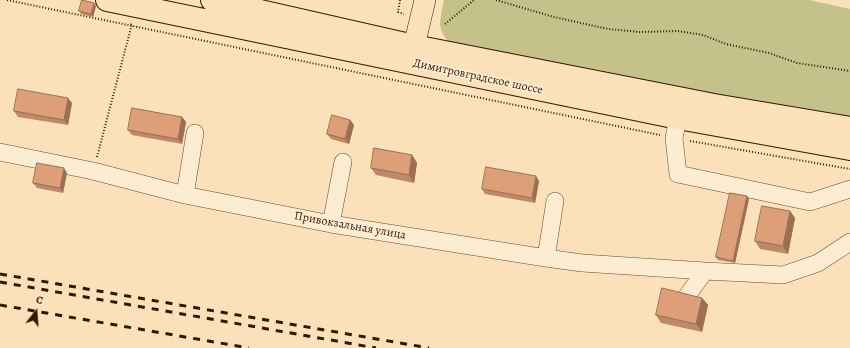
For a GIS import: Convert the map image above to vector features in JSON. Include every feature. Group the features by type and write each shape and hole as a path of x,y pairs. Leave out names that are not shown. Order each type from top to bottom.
{"highway":[{"name":"Димитровградское шоссе","path":"107,0 413,54 850,128"},
{"name":"Димитровградское шоссе","path":"212,0 413,54 676,128 850,149"}],"main road":[{"path":"413,54 425,0"}],"street":[{"path":"676,128 678,174 810,202 850,189"},
{"path":"184,195 195,133"},
{"name":"Привокзальная улица","path":"0,152 93,171 184,195 331,224 582,263 783,275 818,263 850,242"},
{"path":"331,224 343,162"},
{"path":"546,258 555,200"},
{"path":"687,296 705,271"}],"path":[{"path":"7,0 512,104"},
{"path":"400,0 398,12 405,15"},
{"path":"446,24 474,0"},
{"path":"496,0 554,17 608,29 640,32 678,31 703,34 726,44 769,53 797,63 850,71"},
{"path":"93,171 132,26"},
{"path":"507,103 676,128 850,169"}],"shaded area":[{"path":"444,0 809,0 850,9 850,120 453,46 443,35 440,25"}],"building":[{"path":"82,0 94,3 91,14 79,11"},
{"path":"18,89 68,98 64,120 14,111"},
{"path":"132,108 182,117 178,139 128,130"},
{"path":"332,115 350,120 345,139 327,134"},
{"path":"374,148 412,155 409,175 371,168"},
{"path":"37,163 64,168 60,188 33,183"},
{"path":"486,167 536,176 532,198 482,189"},
{"path":"730,193 747,196 733,261 716,257"},
{"path":"762,206 790,211 783,246 755,241"},
{"path":"662,288 702,298 696,324 656,315"}],"railway":[{"path":"0,274 429,348"},
{"path":"0,282 376,348"},
{"path":"0,305 249,348"}]}
